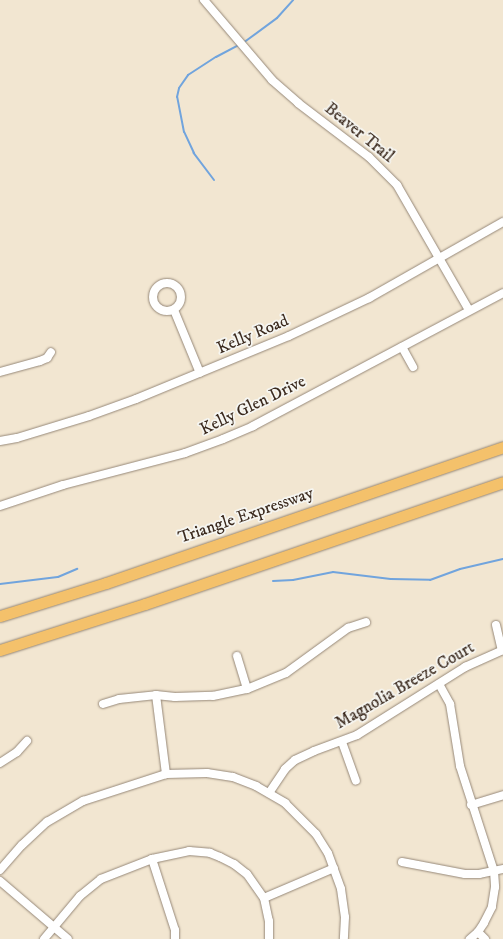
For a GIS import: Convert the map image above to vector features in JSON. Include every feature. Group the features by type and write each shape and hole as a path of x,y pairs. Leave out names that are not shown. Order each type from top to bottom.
{"highway":[{"name":"Triangle Expressway","path":"0,616 106,583 503,447"},
{"path":"0,650 145,604 503,482"}],"street":[{"name":"Beaver Trail","path":"204,0 272,80 298,103 369,158 397,185 469,310"},
{"name":"Kelly Road","path":"0,441 17,438 89,416 136,399 289,336 349,308 503,222"},
{"name":"Kelly Glen Drive","path":"0,506 63,485 185,454 223,439 260,422 503,293"},
{"path":"174,310 200,373"},
{"path":"402,347 413,367"},
{"path":"0,372 40,361 47,358 51,352"},
{"path":"104,704 119,698 156,695 175,697 213,696 247,689 286,673 348,628 366,622"},
{"path":"496,625 502,650"},
{"name":"Magnolia Breeze Court","path":"269,793 282,774 295,760 366,731 474,662 502,650"},
{"path":"237,656 247,689"},
{"path":"439,684 450,704 460,766 471,805 494,872 495,886 492,907 478,932 470,939"},
{"path":"156,695 166,774"},
{"path":"0,763 17,752 27,741"},
{"path":"342,742 356,781"},
{"path":"0,870 33,834 68,808 82,801 166,774 191,772 217,774 243,780 269,793 296,812 316,834 328,853 334,868 344,906 344,939"},
{"path":"471,805 503,795"},
{"path":"44,939 80,896 94,883 110,874 152,859 189,851 215,855 230,861 243,870 254,882 264,898 269,921 269,939"},
{"path":"152,859 175,930 175,939"},
{"path":"402,862 465,874 494,872 503,869"},
{"path":"264,898 334,868"},
{"path":"0,881 68,939"},
{"path":"478,932 485,939"}],"waterway":[{"path":"243,43 277,18 293,0"},
{"path":"214,180 194,153 184,132 177,97 179,88 188,75 216,57 239,45"},
{"path":"273,581 293,580 333,572 391,579 430,580 460,569 503,559"},
{"path":"0,584 58,577 77,569"}]}
